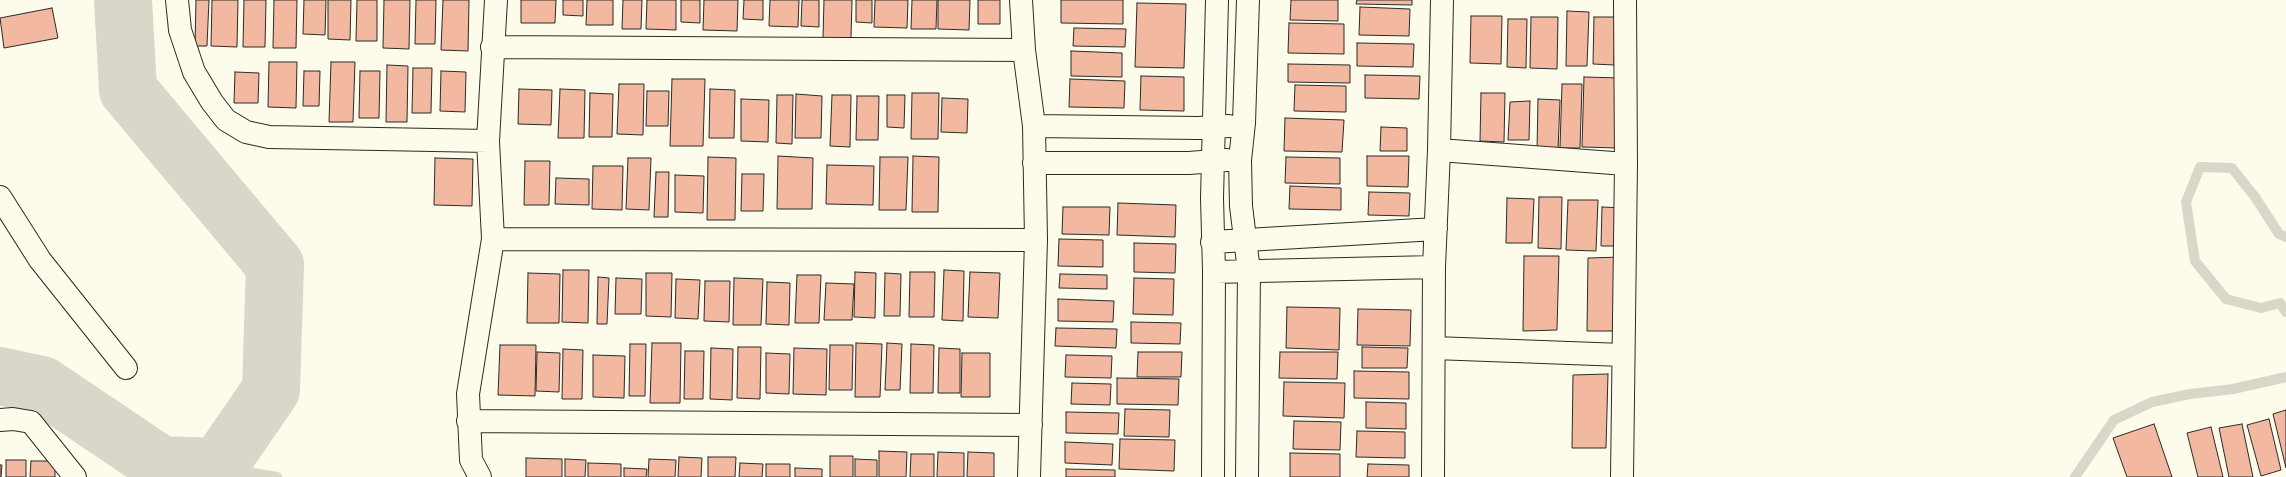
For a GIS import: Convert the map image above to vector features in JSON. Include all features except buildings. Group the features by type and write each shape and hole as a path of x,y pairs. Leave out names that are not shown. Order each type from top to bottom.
{"street":[{"path":"177,0 180,30 194,72 226,120 246,132 269,137 488,141"},
{"path":"480,477 471,460 468,421 468,394 493,239 488,141 492,47 496,0"},
{"path":"1021,0 1024,50 1034,126 1036,240 1029,477"},
{"path":"1213,477 1214,272 1212,242 1217,0"},
{"path":"1247,477 1249,271 1241,206 1240,160 1244,123 1248,0"},
{"path":"1434,477 1434,267 1439,150 1442,0"},
{"path":"1622,477 1626,164 1625,0"},
{"path":"492,47 1024,50"},
{"path":"1034,126 1198,128 1244,123"},
{"path":"1439,150 1626,164"},
{"path":"1034,163 1189,163 1240,160"},
{"path":"0,197 40,260 126,368"},
{"path":"1212,242 1436,229"},
{"path":"493,239 1036,240"},
{"path":"1214,272 1434,267"},
{"path":"1434,348 1624,355"},
{"path":"0,420 13,419 31,422 75,477"},
{"path":"468,421 1031,425"}],"waterway":[{"path":"0,376 42,385 161,465 218,467 271,390 275,265 128,90 123,0"},
{"path":"2286,237 2279,234 2255,197 2232,168 2200,167 2186,202 2195,261 2226,299 2261,308 2280,303 2286,312"},
{"path":"2075,477 2114,420 2152,402 2190,394 2233,389 2286,377"},
{"path":"218,467 277,477"}]}
